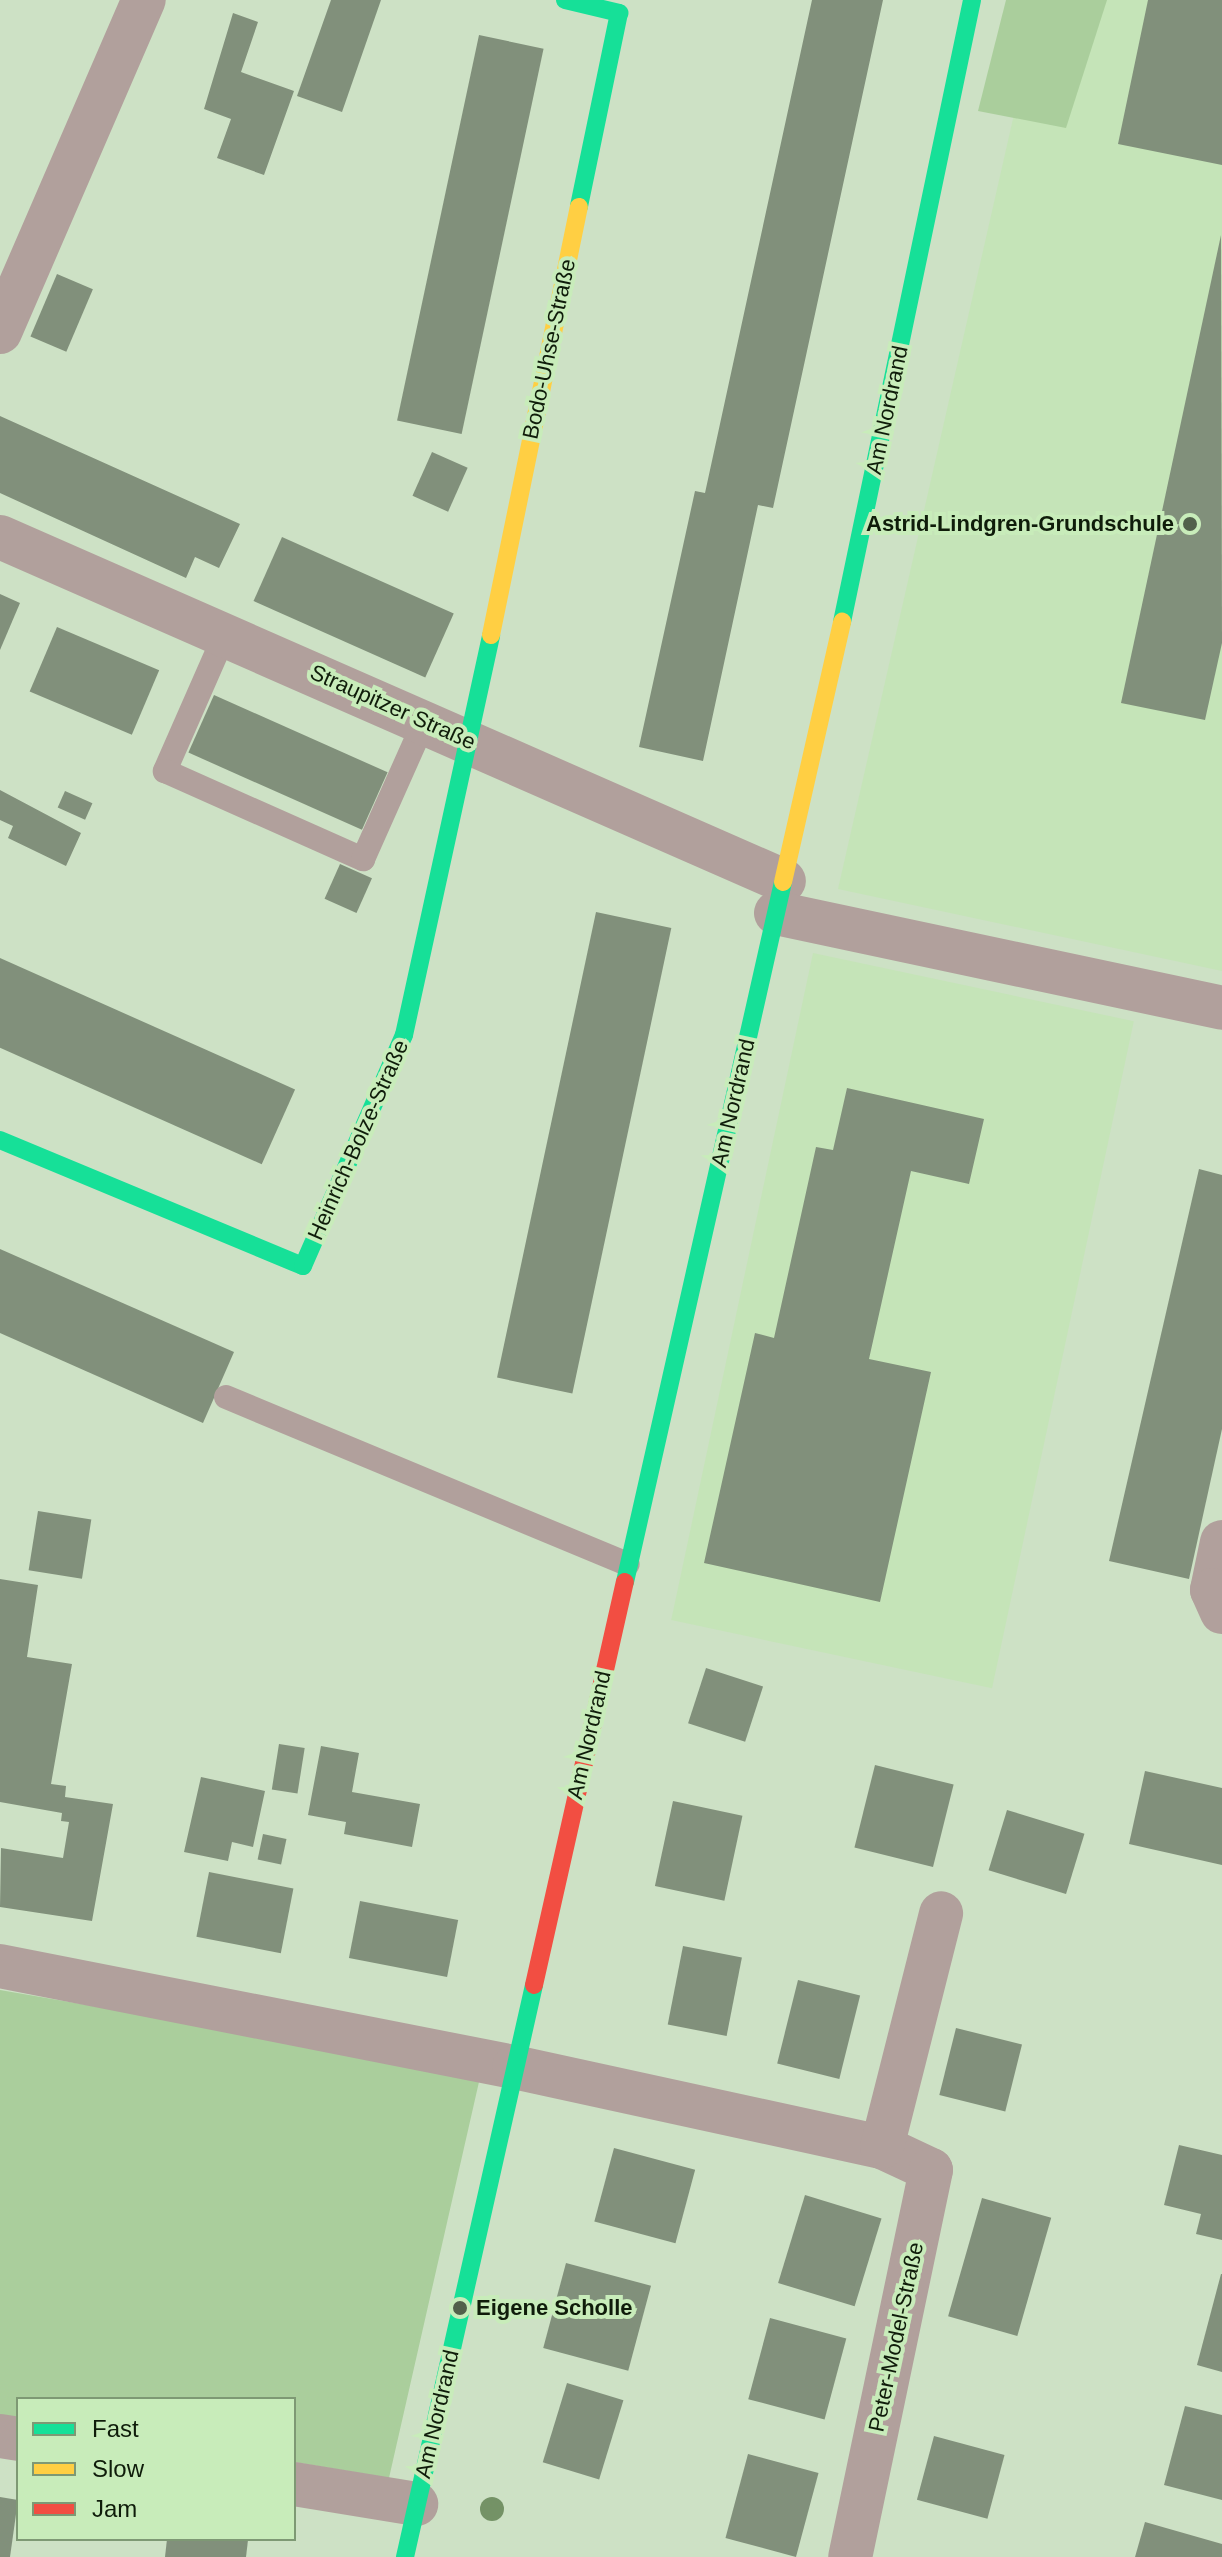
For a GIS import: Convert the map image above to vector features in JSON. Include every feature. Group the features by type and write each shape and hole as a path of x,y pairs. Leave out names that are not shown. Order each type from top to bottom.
{"street":[{"path":"0,332 144,0"},
{"name":"Bodo-Uhse-Straße","path":"468,739 619,13 565,0"},
{"name":"Am Nordrand","path":"405,2557 780,897 972,0"},
{"name":"Straupitzer Straße","path":"0,537 468,739 780,897"},
{"name":"Heinrich-Bolze-Straße","path":"0,1140 303,1266 404,1035 468,739"},
{"path":"780,897 1222,1008"},
{"path":"1222,1542 1212,1590 1222,1612"},
{"path":"882,2147 941,1913"},
{"path":"0,1966 514,2067"},
{"name":"Peter-Model-Straße","path":"514,2067 882,2147 931,2170 850,2557"},
{"path":"296,2484 416,2504"}],"lane":[{"path":"225,634 165,771 363,859 425,720"},
{"path":"226,1397 628,1564"}],"shaded area":[{"path":"1006,0 1107,0 1066,128 978,111"},
{"path":"1040,0 1222,0 1222,971 838,889"},
{"path":"813,953 1134,1021 992,1688 671,1620"},
{"path":"0,1990 481,2073 389,2478 296,2462 296,2397 16,2397 16,2420 0,2417"}],"building":[{"path":"331,0 381,0 342,112 297,96"},
{"path":"812,0 883,0 773,508 758,505 703,761 639,747 695,491 705,493"},
{"path":"1148,0 1222,0 1222,165 1118,144"},
{"path":"233,13 258,22 241,72 294,91 264,175 217,158 231,119 204,109"},
{"path":"479,35 544,49 462,434 397,420"},
{"name":"Astrid-Lindgren-Grundschule","path":"1221,235 1222,643 1205,720 1121,703"},
{"path":"57,274 93,289 66,352 30,337"},
{"path":"0,416 240,524 219,568 195,557 186,578 0,493"},
{"path":"432,452 468,468 448,512 412,496"},
{"path":"282,537 454,613 425,677 254,601"},
{"path":"0,594 20,603 0,650"},
{"path":"57,627 159,670 132,735 30,691"},
{"path":"214,695 388,772 362,830 188,753"},
{"path":"0,790 81,833 66,866 8,838 13,826 0,820"},
{"path":"65,791 92,803 85,820 58,807"},
{"path":"340,864 372,878 357,913 325,899"},
{"path":"596,912 671,928 572,1394 497,1378"},
{"path":"0,958 295,1089 262,1164 0,1048"},
{"path":"847,1088 984,1119 969,1184 911,1171 869,1359 931,1372 880,1602 704,1563 755,1333 774,1338 816,1147 833,1150"},
{"path":"1199,1169 1222,1175 1222,1429 1189,1579 1109,1561"},
{"path":"0,1249 234,1352 203,1423 0,1333"},
{"path":"38,1511 91,1519 82,1579 29,1570"},
{"path":"0,1579 38,1585 27,1657 72,1664 51,1784 66,1786 65,1797 113,1804 92,1921 0,1907 1,1848 63,1858 69,1822 61,1821 62,1813 0,1802"},
{"path":"706,1668 763,1687 745,1742 688,1723"},
{"path":"279,1744 305,1748 297,1794 272,1789"},
{"path":"321,1746 359,1753 352,1792 420,1804 412,1847 344,1834 346,1822 308,1815"},
{"path":"875,1765 954,1785 933,1867 854,1847"},
{"path":"1145,1771 1222,1788 1222,1865 1129,1844"},
{"path":"201,1777 265,1791 253,1847 232,1842 228,1861 184,1852"},
{"path":"673,1801 742,1816 724,1901 655,1886"},
{"path":"1007,1810 1084,1834 1066,1894 989,1870"},
{"path":"263,1834 286,1839 281,1864 258,1859"},
{"path":"209,1872 293,1888 281,1953 196,1937"},
{"path":"360,1901 458,1920 447,1977 349,1958"},
{"path":"683,1946 742,1957 727,2036 668,2025"},
{"path":"798,1980 860,1995 839,2079 777,2063"},
{"path":"956,2028 1022,2044 1005,2111 939,2095"},
{"path":"1179,2145 1222,2155 1222,2240 1196,2234 1201,2214 1164,2205"},
{"path":"614,2148 695,2170 675,2243 594,2221"},
{"path":"805,2195 882,2218 855,2306 778,2283"},
{"path":"982,2198 1051,2218 1017,2336 948,2316"},
{"path":"566,2263 651,2286 628,2371 543,2348"},
{"path":"1222,2274 1222,2372 1197,2365"},
{"path":"770,2318 846,2338 825,2420 748,2399"},
{"path":"567,2383 623,2400 599,2480 543,2462"},
{"path":"1185,2406 1222,2415 1222,2500 1164,2485"},
{"path":"934,2436 1005,2455 987,2519 917,2500"},
{"path":"748,2454 819,2473 796,2557 725,2538"},
{"path":"0,2497 16,2500 16,2514 10,2557 0,2557"},
{"path":"1145,2522 1222,2544 1222,2557 1135,2557"},
{"path":"167,2541 248,2541 246,2557 165,2557"}],"traffic: fast":[{"path":"565,0 619,13 579,207"},
{"path":"842,622 972,0"},
{"path":"0,1140 303,1266 404,1035 491,635"},
{"path":"625,1582 783,882"},
{"path":"405,2557 534,1985"}],"traffic: slow":[{"path":"491,635 579,207"},
{"path":"783,882 842,622"}],"traffic: jam":[{"path":"534,1985 625,1582"}],"place":[{"name":"Astrid-Lindgren-Grundschule","path":"1190,524"},
{"name":"Eigene Scholle","path":"460,2308"}]}
